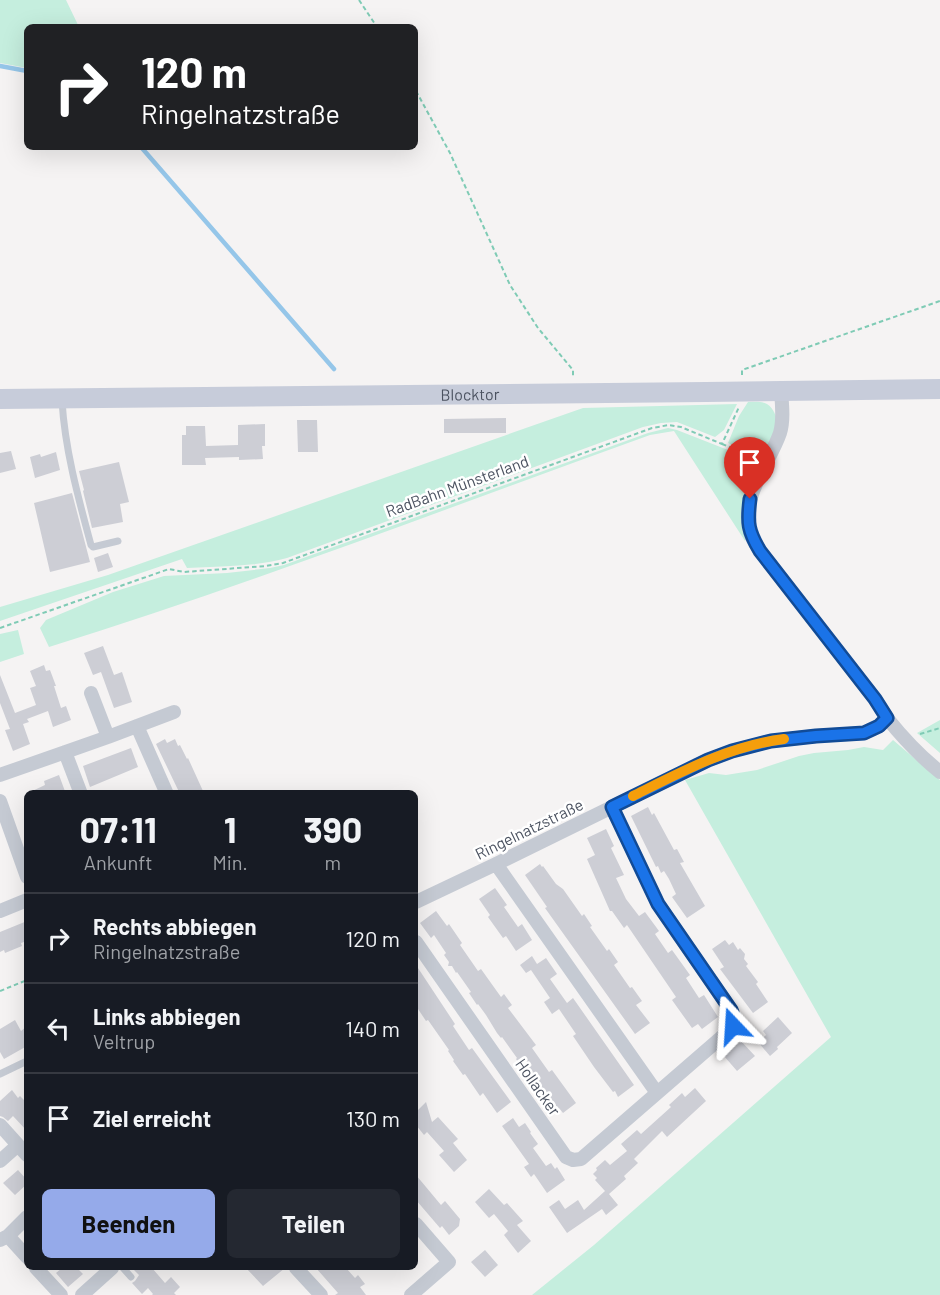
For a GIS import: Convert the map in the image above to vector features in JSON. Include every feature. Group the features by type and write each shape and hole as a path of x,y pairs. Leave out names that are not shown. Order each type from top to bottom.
{"main road":[{"name":"Blocktor","path":"0,399 940,388"}],"street":[{"path":"781,391 781,431 750,499 748,517 751,536 887,718 920,756 940,772"},
{"path":"91,693 108,737"},
{"path":"2,770 65,752 174,712"},
{"name":"Ringelnatzstraße","path":"418,901 708,760 771,741 864,733 879,726 887,718"},
{"path":"137,726 165,790"},
{"path":"65,752 79,790"},
{"path":"0,801 24,869"},
{"name":"Hollacker","path":"418,945 566,1157 574,1161 580,1159 731,1029 734,1018 731,1010 658,904 612,807"},
{"path":"496,864 657,1093"},
{"path":"0,910 24,901"},
{"path":"0,1125 22,1150 0,1161"},
{"path":"24,1220 4,1238 24,1255"},
{"path":"411,1295 449,1262 418,1226"},
{"path":"38,1270 61,1295"},
{"path":"82,1295 110,1270"},
{"path":"298,1270 321,1295"}],"lane":[{"path":"62,398 65,438 91,545 93,547 118,541"},
{"path":"0,1074 24,1062"},
{"path":"125,1270 132,1277"}],"path":[{"path":"359,0 375,24"},
{"path":"418,95 450,153 510,285 538,328 573,370 576,393"},
{"path":"742,376 742,370 940,301"},
{"path":"722,444 742,402"},
{"name":"RadBahn Münsterland","path":"0,628 169,569 184,572 283,563 652,428 669,425 681,427 767,461"},
{"path":"904,739 940,728"},
{"path":"0,991 24,982"}],"green space":[{"path":"0,0 66,0 78,24 24,24 24,67 0,63"},
{"path":"748,402 767,404 776,416 776,432 773,440 769,446 756,452 745,451 728,443 739,416"},
{"path":"737,404 724,430 715,437 677,422 643,427 287,558 250,565 187,568 182,559 0,621 0,607 108,575 583,408"},
{"path":"668,428 758,463 745,541 674,431 650,435 275,571 49,647 40,628 46,620 113,592 164,576 227,573 284,565 648,433"},
{"path":"18,630 24,654 0,662 0,634"},
{"path":"940,720 940,753 917,733"},
{"path":"893,740 940,780 940,1295 532,1295 594,1245 831,1037 685,780 709,773 726,775 757,770 814,753 864,747 883,750"}],"building":[{"path":"506,418 506,433 444,433 444,419"},
{"path":"297,420 317,420 318,452 298,452"},
{"path":"265,424 263,459 205,458 206,465 182,465 182,435 186,435 186,426 205,426 206,446 238,445 238,425"},
{"path":"11,451 16,469 0,473 0,453"},
{"path":"56,452 60,470 35,478 30,457 40,454 41,457"},
{"path":"119,462 129,502 120,504 123,522 92,528 79,471"},
{"path":"72,493 90,562 50,572 34,503"},
{"path":"108,553 113,567 98,572 94,558"},
{"path":"103,646 114,675 122,672 132,702 114,708 101,672 93,675 84,653"},
{"path":"44,665 46,671 50,670 61,708 66,706 71,720 53,727 48,711 27,719 29,722 23,724 30,744 13,751 5,730 10,729 0,703 0,675 15,713 36,705 30,688 36,686 30,671"},
{"path":"165,739 167,743 175,739 188,758 203,790 178,790 156,744"},
{"path":"131,748 138,767 90,787 83,766"},
{"path":"59,775 65,790 34,790 45,785 44,781"},
{"path":"648,807 652,815 654,813 674,850 677,849 684,862 680,863 705,906 687,918 672,897 676,894 669,879 664,871 661,873 658,866 656,867 631,816"},
{"path":"606,829 614,846 611,848 624,875 616,878 626,899 639,916 645,912 659,931 655,934 668,953 672,950 690,975 686,978 699,998 704,995 718,1017 702,1029 698,1024 692,1028 672,1000 676,997 627,925 624,928 610,911 587,859 595,855 587,838"},
{"path":"540,864 563,889 582,916 584,914 607,951 609,949 618,962 614,965 642,1001 636,1005 650,1023 635,1034 545,908 547,907 525,875"},
{"path":"495,888 507,905 504,907 518,927 522,924 532,940 516,951 506,936 503,938 488,917 490,915 479,899"},
{"path":"436,911 447,926 449,924 478,971 481,969 501,997 504,994 512,1005 508,1008 536,1045 532,1048 549,1072 552,1070 576,1103 563,1113 559,1108 554,1111 477,1005 457,972 452,966 448,966 449,962 444,955 446,953 434,935 431,938 420,923"},
{"path":"24,922 22,946 5,953 4,950 0,952 0,932"},
{"path":"725,940 729,945 733,942 738,950 740,948 745,954 744,959 748,964 746,966 758,982 756,984 768,1002 753,1013 720,969 724,967 712,949"},
{"path":"532,956 537,964 546,958 557,974 550,979 567,1003 573,998 634,1085 618,1097 573,1036 576,1034 559,1009 552,1014 544,1002 550,998 531,970 526,973 520,965"},
{"path":"418,968 455,1024 453,1026 469,1050 472,1048 511,1102 497,1113 483,1093 480,1096 465,1074 463,1075 453,1061 449,1050 428,1020 426,1021 418,1009"},
{"path":"778,1017 792,1033 770,1056 758,1042 766,1035 763,1031"},
{"path":"15,1020 21,1031 24,1028 24,1048 4,1059 0,1052 0,1029"},
{"path":"741,1041 755,1056 737,1071 724,1056"},
{"path":"695,1088 706,1101 667,1137 662,1131 634,1159 638,1163 624,1176 626,1179 609,1194 618,1205 606,1215 602,1209 567,1233 549,1207 559,1200 565,1209 578,1200 584,1210 605,1191 595,1180 597,1178 593,1174 596,1168 605,1160 610,1165 627,1151 621,1144 637,1130 641,1134 671,1107 669,1105 682,1093 685,1097"},
{"path":"12,1090 18,1098 20,1096 24,1100 24,1128 13,1116 8,1121 0,1116 0,1101"},
{"path":"426,1102 432,1122 438,1117 458,1139 453,1143 467,1160 454,1172 439,1155 444,1151 427,1132 424,1135 418,1128 418,1110"},
{"path":"513,1118 519,1127 525,1123 538,1144 533,1148 546,1166 551,1163 555,1169 557,1167 565,1180 547,1193 534,1174 531,1177 524,1167 529,1164 502,1126"},
{"path":"18,1170 24,1177 24,1187 15,1195 3,1183"},
{"path":"418,1177 441,1205 445,1201 460,1219 459,1226 449,1235 442,1226 440,1228 418,1202"},
{"path":"489,1189 504,1205 507,1203 523,1221 517,1225 531,1241 518,1253 504,1235 508,1231 494,1214 489,1218 475,1202"},
{"path":"485,1250 498,1265 485,1277 471,1262"},
{"path":"60,1270 79,1270 83,1274 68,1287 56,1273"},
{"path":"134,1270 154,1270 165,1283 171,1277 180,1287 174,1293 176,1295 152,1295 148,1288 142,1294 132,1283 139,1275"},
{"path":"248,1270 283,1270 263,1286"},
{"path":"318,1270 348,1270 355,1278 358,1275 365,1284 360,1287 366,1295 335,1295 338,1293"}],"waterway":[{"path":"0,66 24,70"},
{"path":"144,150 334,369"}],"slow traffic":[{"path":"633,796 720,755 784,739"}],"route":[{"path":"733,1026 734,1018 731,1010 658,904 612,807 708,760 732,751 771,741 864,733 879,726 887,718 875,699 760,551 751,536 748,517 750,499"}]}
